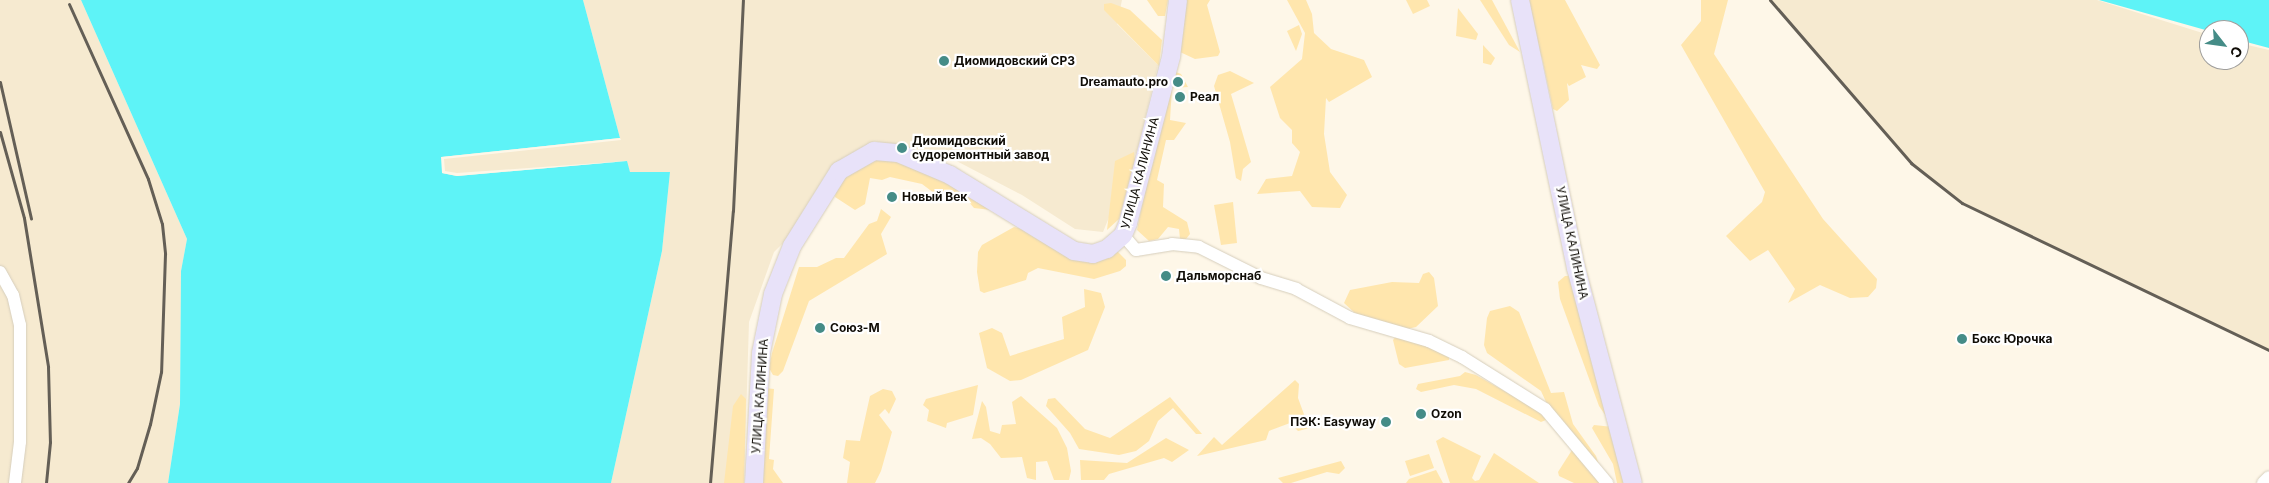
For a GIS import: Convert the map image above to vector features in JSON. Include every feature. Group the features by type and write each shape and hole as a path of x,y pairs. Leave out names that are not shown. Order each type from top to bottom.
{"main road":[{"name":"УЛИЦА КАЛИНИНА","path":"754,483 759,383 767,316 792,246 839,171 874,151 901,154 939,169 1074,251 1099,253 1123,235 1138,191 1171,57 1178,0"},
{"name":"УЛИЦА КАЛИНИНА","path":"1520,0 1576,268 1633,483"}],"street":[{"path":"1123,235 1136,250 1172,244 1199,247 1261,278 1296,289 1358,322 1430,341 1462,356 1545,408 1607,483"},
{"path":"0,272 13,295 20,325 20,442 15,483"},
{"path":"2263,483 2269,476"}],"shaded area":[{"path":"0,0 81,0 187,239 181,271 180,404 168,483 0,483"},
{"path":"583,0 1122,0 1117,24 1158,65 1138,147 1103,232 1075,229 1022,195 945,155 874,141 831,166 784,242 774,252 749,322 744,483 611,483 662,251 670,172 630,172 626,161 457,176 442,173 441,157 620,138"},
{"path":"1147,0 1168,0 1165,16 1158,16"},
{"path":"1184,0 1210,0 1207,5 1220,52 1218,56 1195,59 1180,52"},
{"path":"1287,0 1306,0 1312,14 1314,33 1331,49 1364,60 1372,77 1329,102 1326,98 1324,134 1330,172 1347,195 1340,208 1312,207 1300,191 1257,194 1266,179 1292,176 1300,152 1292,143 1292,130 1280,118 1270,87 1302,59 1305,33"},
{"path":"1406,0 1427,0 1430,6 1413,14"},
{"path":"1480,0 1492,0 1520,52 1509,45"},
{"path":"1524,0 1565,0 1600,65 1597,69 1581,65 1586,77 1569,86 1567,83 1569,100 1557,111 1553,109 1542,58 1535,45"},
{"path":"1701,0 1728,0 1714,54 1823,219 1877,279 1876,288 1868,297 1850,298 1820,285 1788,303 1795,289 1768,250 1750,261 1726,236 1762,202 1765,192 1681,45 1701,21"},
{"path":"1770,0 2097,0 2199,32 2199,70 2249,70 2249,45 2269,50 2269,350 1962,203 1920,171"},
{"path":"1111,3 1130,10 1162,40 1159,66 1104,10 1104,4"},
{"path":"1458,8 1478,34 1476,40 1456,36"},
{"path":"1299,25 1302,34 1296,51 1287,31"},
{"path":"1483,45 1495,58 1491,65 1483,63"},
{"path":"1230,71 1254,83 1231,94 1251,162 1243,169 1241,181 1236,178 1230,142 1214,86 1218,75"},
{"path":"1176,72 1181,74 1188,87 1172,88 1170,120 1186,123 1174,140 1166,140 1157,180 1164,184 1163,207 1187,222 1190,234 1186,239 1180,239 1179,229 1168,227 1158,239 1149,241 1137,230 1156,136"},
{"path":"1134,152 1135,160 1119,219 1107,230 1115,161"},
{"path":"874,156 921,167 991,210 974,208 967,200 943,191 934,193 922,184 890,177 882,180 870,178 865,204 855,210 835,197 837,185 844,175"},
{"path":"1233,202 1237,243 1221,245 1214,205"},
{"path":"881,209 891,217 881,234 887,254 809,301 783,371 778,376 773,375 769,368 772,353 799,267 817,267 836,258 844,258 869,224 877,221"},
{"path":"1014,227 1118,252 1126,260 1126,266 1120,271 1094,279 1038,268 1028,273 1026,280 984,293 980,291 977,272 978,252 982,245"},
{"path":"1429,272 1434,278 1438,306 1416,327 1407,329 1357,315 1344,303 1350,290 1392,282 1419,283 1423,274"},
{"path":"1565,276 1572,276 1608,419 1599,406 1560,299 1558,282"},
{"path":"1084,289 1101,293 1105,307 1088,350 1021,380 1010,381 987,368 979,333 992,328 1002,333 1010,356 1064,339 1062,317 1085,307"},
{"path":"1510,306 1519,312 1551,393 1564,392 1573,424 1596,456 1599,465 1546,402 1541,391 1487,353 1484,345 1487,318 1490,311"},
{"path":"1396,336 1428,345 1449,356 1449,360 1405,368 1399,364 1393,340"},
{"path":"1465,372 1476,375 1540,411 1546,420 1541,422 1476,389 1454,385 1421,392 1416,389 1418,384 1460,376"},
{"path":"1295,380 1299,384 1298,398 1305,417 1312,424 1310,428 1298,431 1290,423 1269,431 1266,440 1197,456 1214,437 1222,445"},
{"path":"978,385 973,415 947,423 946,428 927,421 929,410 923,405 926,399"},
{"path":"765,388 774,389 769,459 774,460 773,469 783,483 757,483"},
{"path":"883,389 892,391 896,399 889,414 885,409 879,415 892,432 881,471 875,483 847,483 850,462 843,458 846,440 860,441 870,396"},
{"path":"741,394 746,399 744,483 724,483 733,406"},
{"path":"1021,396 1057,428 1067,448 1071,471 1069,480 1054,480 1047,461 1036,462 1036,480 1027,478 1022,457 1001,458 990,444 981,438 972,439 982,401 986,407 990,431 1000,434 1002,425 1016,424 1012,402"},
{"path":"1170,397 1202,434 1196,434 1173,408 1158,421 1149,441 1136,451 1119,455 1079,449 1070,433 1046,406 1048,399 1055,398 1085,429 1110,438"},
{"path":"1594,425 1613,427 1630,483 1617,483 1613,464 1592,428"},
{"path":"1443,437 1481,456 1472,478 1475,481 1479,480 1494,453 1539,483 1450,483 1436,441"},
{"path":"1166,438 1189,450 1172,462 1164,458 1109,474 1104,480 1081,480 1080,460 1127,463"},
{"path":"1572,450 1600,483 1574,483 1559,476 1558,472"},
{"path":"1429,454 1434,468 1410,476 1405,461"},
{"path":"1341,461 1345,468 1339,474 1327,472 1291,483 1283,483 1278,478"},
{"path":"1436,470 1443,483 1406,483 1409,479"}],"water":[{"path":"81,0 583,0 620,138 442,157 442,173 457,176 627,161 630,172 670,172 662,251 611,483 168,483 180,404 181,271 187,239"},
{"path":"2099,0 2269,0 2269,48 2249,43 2249,20 2199,20 2199,28"}],"pier":[{"path":"620,138 621,140 444,159 445,171 457,173 627,161 457,176 442,173 441,157"}],"railway":[{"path":"710,483 733,211 743,0"},
{"path":"1770,0 1911,163 1962,203 2269,350"},
{"path":"69,4 148,179 162,224 165,254 161,372 150,424 137,468 128,483"},
{"path":"0,82 31,219"},
{"path":"0,132 24,218 48,367 50,442 46,483"}],"place":[{"name":"Диомидовский СРЗ","path":"944,61"},
{"name":"Dreamauto.pro","path":"1178,82"},
{"name":"Реал","path":"1180,97"},
{"name":"Диомидовский судоремонтный завод","path":"902,148"},
{"name":"Новый Век","path":"892,197"},
{"name":"Дальморснаб","path":"1166,276"},
{"name":"Союз-М","path":"820,328"},
{"name":"Бокс Юрочка","path":"1962,339"},
{"name":"Ozon","path":"1421,414"},
{"name":"ПЭК: Easyway","path":"1386,422"}]}
